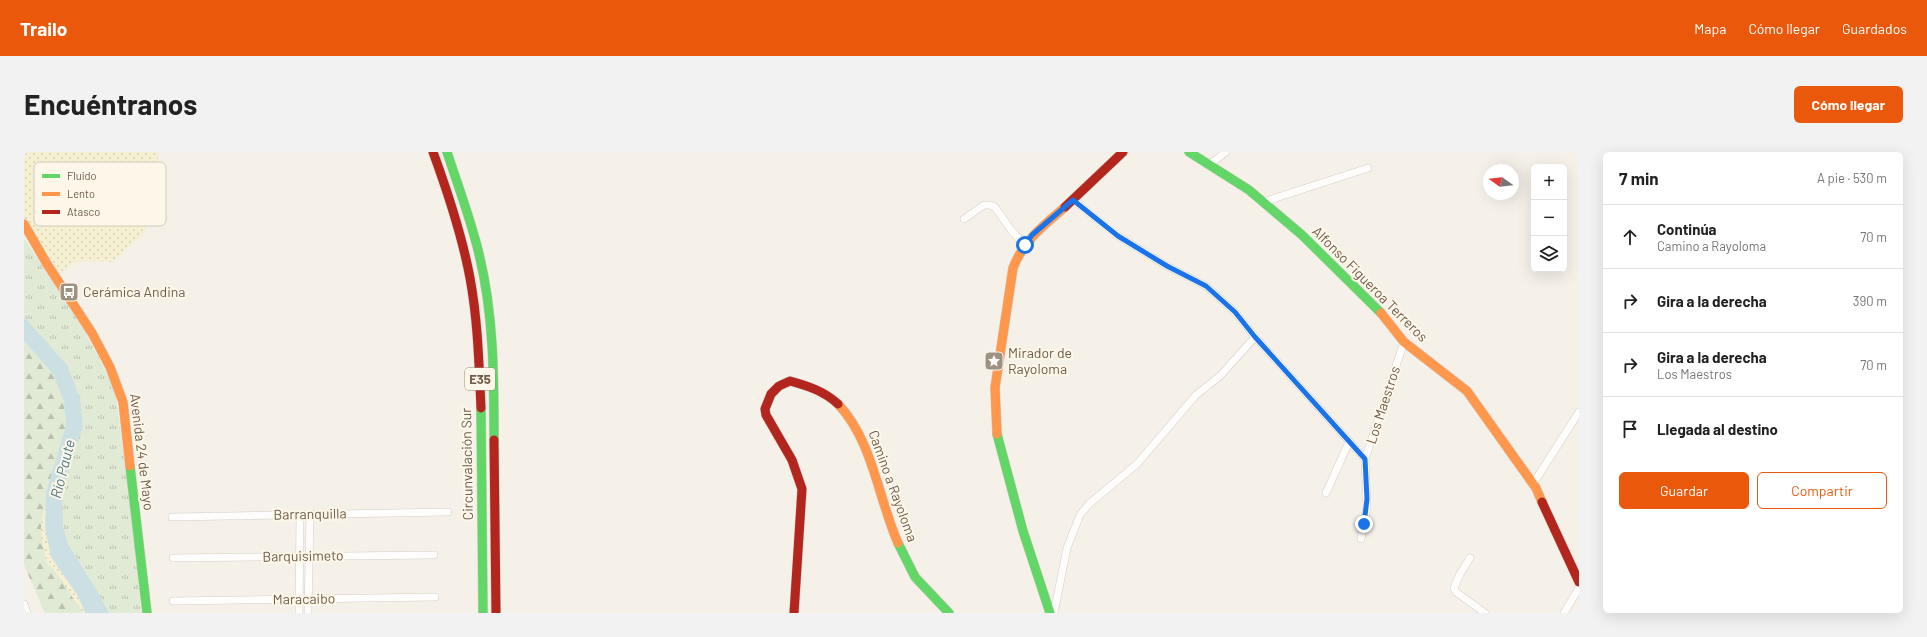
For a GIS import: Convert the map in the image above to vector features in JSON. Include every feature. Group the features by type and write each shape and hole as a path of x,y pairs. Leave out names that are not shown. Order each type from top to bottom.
{"main road":[{"name":"Circunvalación Sur","path":"433,152 454,212 470,277 475,315 479,364 482,476 483,613"},
{"name":"Circunvalación Sur","path":"447,152 479,254 490,318 494,386 496,613"},
{"path":"1050,613 1022,532 997,440 995,388 1013,268 1032,235 1073,200 1122,152"},
{"name":"Alfonso Figueroa Terreros","path":"1190,152 1249,190 1302,235 1378,309 1404,342 1467,391 1533,484 1579,582"},
{"name":"Avenida 24 de Mayo","path":"24,224 50,269 95,338 117,379 123,402 147,613"},
{"name":"Camino a Rayoloma","path":"794,613 802,489 799,474 793,460 766,415 765,409 766,402 772,392 790,381 801,382 816,388 830,397 846,411 860,432 886,514 914,574 949,613"}],"street":[{"path":"1210,164 1226,152"},
{"path":"1263,202 1368,168"},
{"path":"1073,200 1118,236 1167,266 1206,286 1235,312 1255,337 1365,459"},
{"path":"964,219 984,205 995,207 1011,230 1025,245"},
{"path":"1054,613 1067,548 1080,515 1089,504 1137,464 1196,395 1220,376 1255,337"},
{"name":"Los Maestros","path":"1361,539 1367,506 1365,459 1404,342"},
{"path":"1533,484 1579,412"},
{"path":"1326,492 1349,442"},
{"name":"Barranquilla","path":"172,516 448,512"},
{"path":"299,613 300,514"},
{"path":"308,613 310,514"},
{"name":"Barquisimeto","path":"173,558 434,555"},
{"path":"1470,558 1454,586 1456,592 1465,597 1485,613"},
{"path":"1564,613 1579,588"},
{"name":"Maracaibo","path":"173,601 435,597"},
{"path":"24,604 27,613"}],"green space":[{"path":"24,238 84,330 115,389 134,534 141,613 109,613 68,544 63,530 62,501 64,486 72,456 83,428 24,317"},
{"path":"24,341 53,374 64,402 66,425 47,491 85,613 45,613 24,565"}],"sand":[{"path":"24,152 159,152 157,162 34,162 34,226 147,226 146,232 112,262 79,261 60,274 24,217"},
{"path":"46,505 48,520 90,613 83,613 53,568 48,565 41,535 43,512"}],"water":[{"name":"Río Paute","path":"24,317 67,365 80,398 83,428 74,451 62,495 63,526 68,544 98,592 109,613 85,613 78,596 51,557 45,528 46,493 66,425 64,402 53,374 24,341"}],"traffic: fast":[{"path":"447,152 472,228 488,300 494,393 494,440"},
{"path":"1189,152 1249,190 1302,235 1381,313"},
{"path":"481,408 483,613"},
{"path":"997,434 1023,531 1050,613"},
{"path":"130,466 147,613"},
{"path":"898,543 915,577 949,613"}],"traffic: slow":[{"path":"997,434 995,388 1013,268 1017,258 1028,241 1065,207"},
{"path":"24,224 47,264 92,333 110,367 123,402 130,466"},
{"path":"1381,313 1404,342 1467,391 1536,488 1542,502"},
{"path":"838,404 850,419 867,452 898,543"}],"traffic: jam":[{"path":"433,152 454,214 470,278 473,294 479,359 481,408"},
{"path":"1065,207 1123,152"},
{"path":"794,613 802,489 792,460 766,415 765,409 771,394 779,386 790,381 821,392 833,399 838,404"},
{"path":"494,440 496,613"},
{"path":"1542,502 1579,582"}],"place":[{"name":"Cerámica Andina","path":"69,292"},
{"name":"Mirador de Rayoloma","path":"994,361"}],"route":[{"path":"1025,245 1032,235 1073,200 1118,236 1167,266 1206,286 1235,312 1255,337 1365,459 1367,473 1367,506 1364,524"}]}
